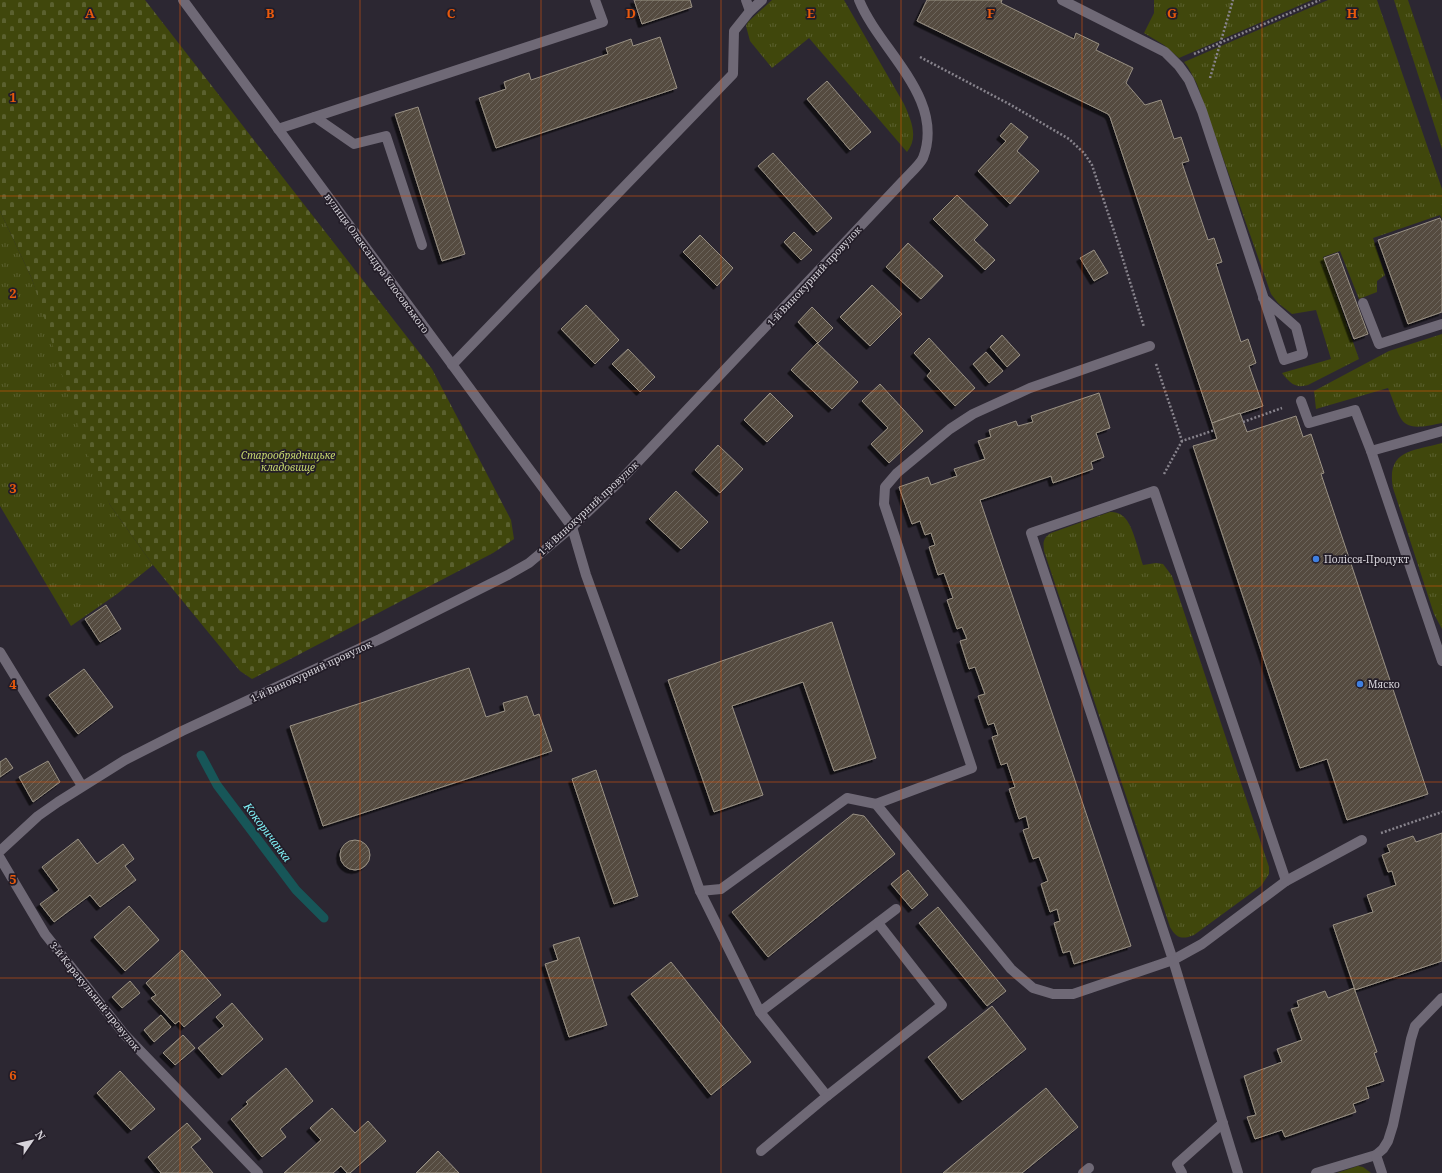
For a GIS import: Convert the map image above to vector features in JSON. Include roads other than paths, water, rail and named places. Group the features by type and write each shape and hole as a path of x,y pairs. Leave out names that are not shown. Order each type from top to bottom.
{"street":[{"name":"вулиця Олександра Клосовського","path":"183,0 572,527"},
{"path":"278,129 603,22 595,0"},
{"path":"746,0 750,11"},
{"path":"452,365 733,74 734,31 750,11 762,0"},
{"name":"1-й Винокурний провулок","path":"0,851 38,816 82,786 126,760 182,731 380,639 529,563 572,527 616,484 903,181 922,159 928,131 923,106 906,72 864,12 859,0"},
{"path":"1062,0 1165,52 1176,62 1189,80 1202,111 1263,298 1284,360 1304,354 1296,327 1263,298"},
{"path":"315,117 354,144 386,136 422,245"},
{"path":"1363,303 1379,344 1442,324"},
{"path":"700,892 721,889 847,798 876,804 972,768 884,504 885,488 897,473 950,429 973,414 1030,388 1150,346"},
{"path":"1301,401 1309,423 1355,410 1371,451 1442,661"},
{"path":"1371,451 1442,431"},
{"path":"1238,1173 1173,960 1031,533 1154,491 1286,881"},
{"path":"572,527 586,575 700,892 760,1012 827,1096"},
{"path":"0,652 82,786"},
{"path":"876,804 1011,969 1033,988 1053,994 1073,994 1173,960 1202,944 1286,881 1362,840"},
{"name":"3-й Каракульний провулок","path":"0,858 45,934 125,1035 258,1173"},
{"path":"760,1012 896,909"},
{"path":"761,1151 827,1096 942,1005 878,923"},
{"path":"1316,1173 1376,1155 1383,1149 1388,1141 1393,1125 1411,1039 1416,1026 1442,998"},
{"path":"1182,1173 1177,1164 1223,1123"},
{"path":"1376,1155 1382,1173"}],"waterway":[{"name":"Кокоричанка","path":"201,755 217,785 296,890 324,918"}],"place":[{"name":"Полісся-Продукт","path":"1316,559"},
{"name":"Мяско","path":"1360,684"}],"park label":[{"name":"Старообрядницьке кладовище","path":"288,460"}]}
